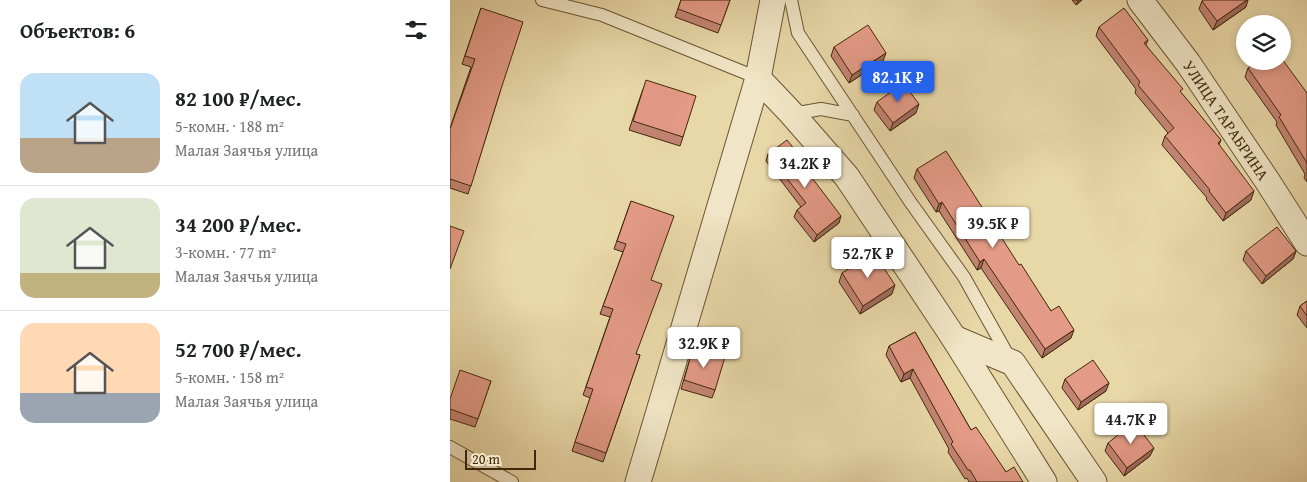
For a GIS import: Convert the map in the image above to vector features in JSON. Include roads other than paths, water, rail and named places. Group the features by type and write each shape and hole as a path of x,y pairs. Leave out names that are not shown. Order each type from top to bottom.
{"street":[{"path":"638,482 758,78 773,0"},
{"name":"УЛИЦА ТАРАБРИНА","path":"1140,0 1188,63 1307,243"},
{"path":"758,78 847,177 954,338 1044,482"},
{"path":"954,338 1013,363 1094,482"}],"lane":[{"path":"542,0 602,15 758,78"},
{"path":"791,0 798,33 964,277 1013,363"},
{"path":"792,114 821,109 853,115"},
{"path":"450,447 512,482"}]}
